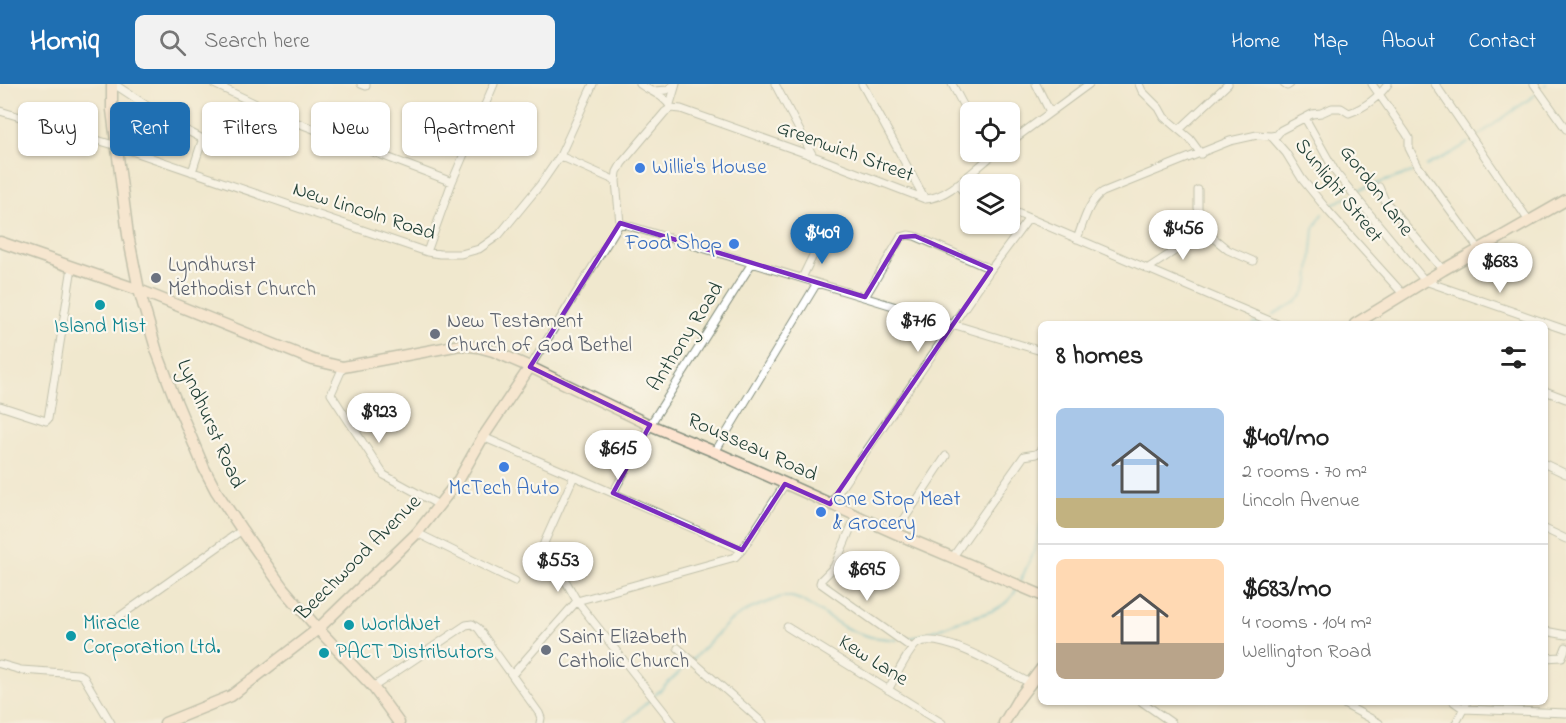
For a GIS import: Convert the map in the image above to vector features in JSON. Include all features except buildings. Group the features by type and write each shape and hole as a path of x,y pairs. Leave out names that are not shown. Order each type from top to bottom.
{"street":[{"name":"Lyndhurst Road","path":"112,102 113,84"},
{"path":"113,84 176,125 201,138 192,172"},
{"path":"214,84 290,120 452,182"},
{"path":"361,84 366,86 366,84"},
{"path":"427,252 452,182 494,84"},
{"name":"New Lincoln Road","path":"146,156 427,252 461,254 479,249 500,235 540,185 560,156 593,84"},
{"path":"649,90 658,92 667,90 675,84"},
{"path":"530,367 620,223 617,172 622,163 671,106 675,84"},
{"path":"775,84 813,156"},
{"path":"862,84 925,199"},
{"path":"952,84 962,102"},
{"path":"1036,84 1050,112"},
{"path":"1020,134 1089,84"},
{"path":"1139,84 1142,91 1159,108 1164,117 1191,139 1201,154"},
{"path":"1180,129 1228,84"},
{"path":"1284,84 1287,86 1290,84"},
{"path":"1372,84 1409,138 1409,148 1418,166 1479,249"},
{"path":"1271,136 1277,135 1281,130 1305,118 1332,108 1341,108 1349,113 1359,109 1388,84"},
{"path":"1435,84 1529,220"},
{"path":"1534,84 1566,129"},
{"name":"Greenwich Street","path":"640,85 656,93 671,106 813,156 925,199 939,196 982,162"},
{"name":"New Lincoln Road","path":"0,111 110,144"},
{"name":"Gordon Lane","path":"1305,118 1336,173 1425,281"},
{"name":"Sunlight Street","path":"1077,239 1087,213 1098,194 1236,140 1257,135 1271,136 1329,212 1404,295"},
{"name":"Lyndhurst Road","path":"118,156 128,235 139,290 157,352 186,425 216,491 284,588 318,629 373,687 399,723"},
{"path":"560,156 616,182"},
{"path":"957,184 960,188"},
{"path":"1379,187 1385,201 1443,270"},
{"path":"1198,190 1198,208 1205,231 1228,249 1253,261"},
{"path":"1360,321 1529,220 1564,205"},
{"path":"1020,214 1270,321"},
{"path":"830,504 991,269 1029,218"},
{"path":"620,223 1038,350"},
{"path":"1147,269 1205,231"},
{"path":"865,297 901,237 908,235 991,269"},
{"path":"802,278 820,241"},
{"name":"Rousseau Road","path":"0,243 139,290 313,360 343,367 460,345 492,351 650,425 1038,594"},
{"name":"Anthony Road","path":"613,493 650,425 752,263"},
{"path":"0,406 48,420 72,267"},
{"path":"1425,281 1540,321"},
{"path":"715,452 817,283"},
{"path":"1548,324 1566,330"},
{"path":"343,367 331,394 384,475 439,505"},
{"name":"Beechwood Avenue","path":"165,723 231,696 318,629 417,533 458,481 483,437 530,367"},
{"path":"1548,392 1566,399"},
{"path":"483,437 742,550"},
{"path":"952,558 1024,456 1038,452"},
{"path":"894,533 946,456"},
{"path":"1548,465 1566,474"},
{"path":"574,476 544,543 578,601 673,723"},
{"path":"512,675 578,601 735,557 742,550 785,484"},
{"path":"856,516 834,567 820,583 912,648"},
{"path":"109,624 242,530"},
{"path":"1548,530 1566,539"},
{"path":"417,533 515,581"},
{"path":"373,687 472,624 478,628 512,675 540,715 541,722"},
{"name":"Kew Lane","path":"787,627 942,723"},
{"path":"1548,631 1566,635"},
{"path":"888,690 912,648 919,642 943,642 957,646 1030,683"},
{"path":"1548,658 1564,657 1566,647"},
{"path":"678,648 763,723"},
{"path":"0,664 21,670 83,676 111,723"},
{"path":"1007,722 1038,673"},
{"path":"1146,705 1172,723"},
{"path":"1345,705 1378,723"},
{"path":"1456,723 1466,705 1566,713"}],"highlighted area":[{"path":"620,223 865,297 901,237 915,236 991,269 830,504 785,484 742,550 613,493 650,425 530,367"}],"waterway":[{"path":"1479,135 1535,95"},
{"path":"1426,166 1468,143"},
{"path":"1359,190 1412,172"},
{"path":"1331,206 1350,195"},
{"path":"1273,315 1296,302 1303,295 1309,282 1314,229 1322,214"},
{"path":"1020,582 1038,536"},
{"path":"903,639 922,635 990,612 1006,603 1017,588"},
{"path":"655,695 730,621 748,610 781,597 801,600 855,632 871,637 897,640"},
{"path":"624,723 651,699"}],"place":[{"name":"Willie's House","path":"640,168"},
{"name":"Food Shop","path":"734,244"},
{"name":"Lyndhurst Methodist Church","path":"156,278"},
{"name":"Island Mist","path":"100,305"},
{"name":"New Testament Church of God Bethel","path":"435,334"},
{"name":"McTech Auto","path":"504,467"},
{"name":"One Stop Meat & Grocery","path":"821,512"},
{"name":"WorldNet","path":"349,625"},
{"name":"Miracle Corporation Ltd.","path":"71,636"},
{"name":"Saint Elizabeth Catholic Church","path":"546,650"},
{"name":"PACT Distributors","path":"324,653"}]}
